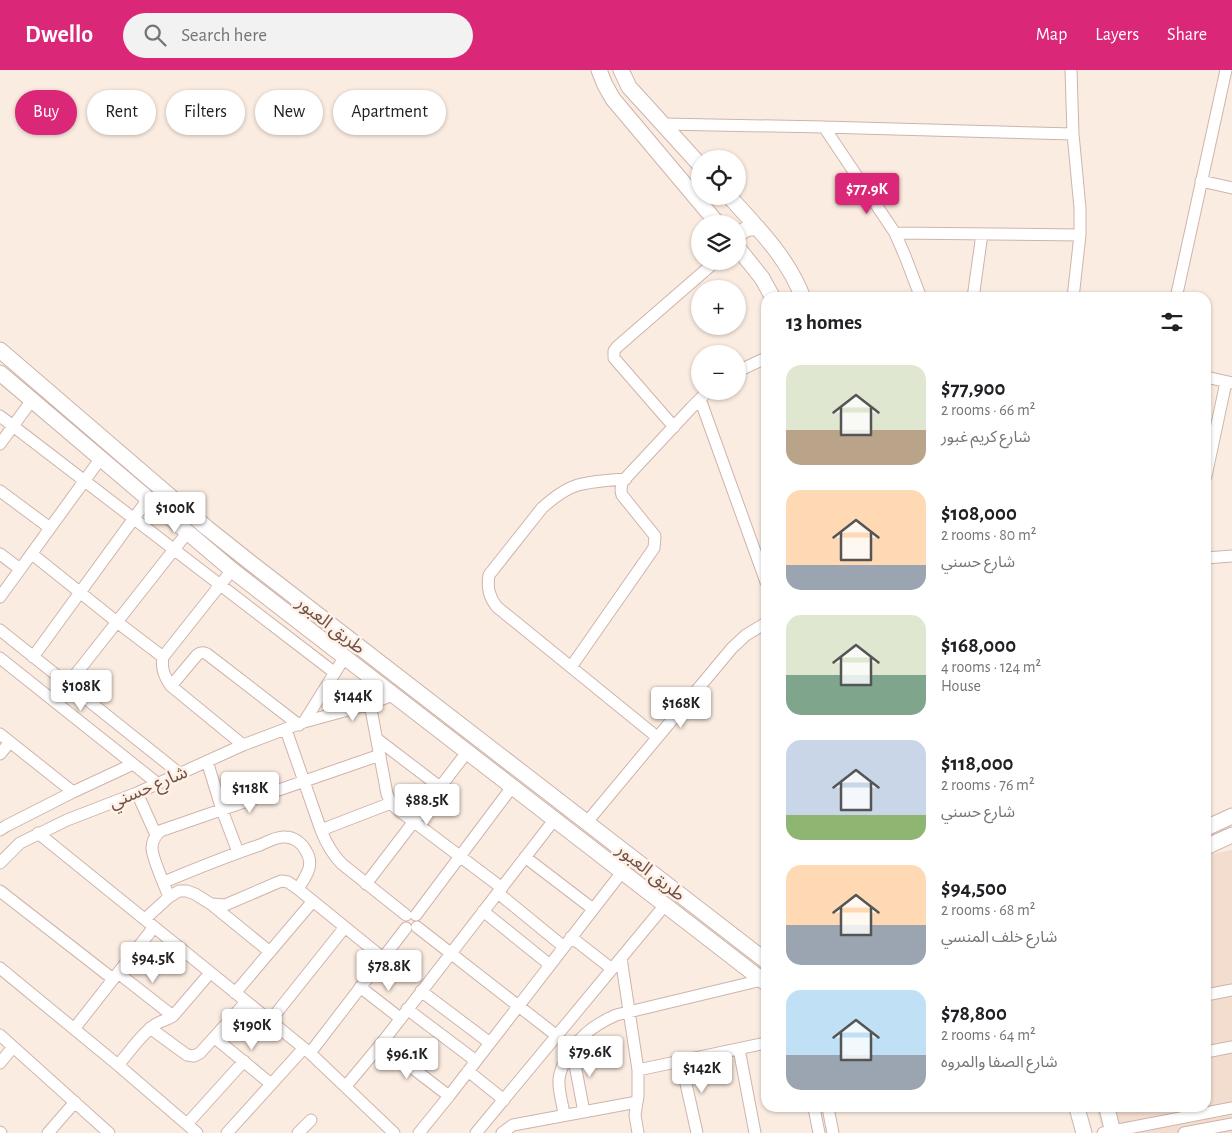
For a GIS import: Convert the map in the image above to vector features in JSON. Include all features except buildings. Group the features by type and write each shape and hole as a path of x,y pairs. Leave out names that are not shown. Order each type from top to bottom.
{"street":[{"path":"599,70 614,99 710,215"},
{"path":"622,70 629,87 691,155"},
{"path":"1071,70 1073,134 1080,208 1080,236 1074,292"},
{"path":"1177,292 1226,70 1232,72"},
{"path":"663,124 1073,134"},
{"path":"824,127 895,233 919,292"},
{"path":"1201,181 1232,188"},
{"path":"705,209 713,212 721,209 724,205"},
{"path":"736,205 774,246 796,281 801,292"},
{"path":"746,230 758,228"},
{"path":"895,233 1080,236"},
{"path":"974,292 982,234"},
{"path":"746,258 762,278 770,292"},
{"path":"674,427 614,358 614,351 616,347 706,270"},
{"name":"طريق العبور","path":"0,350 208,528 355,644 761,957"},
{"path":"746,367 761,360"},
{"name":"طريق العبور","path":"0,372 232,570 761,980"},
{"path":"1211,378 1229,382 1211,456"},
{"path":"0,444 32,400"},
{"path":"571,667 654,548 654,536 622,495 622,485 699,400"},
{"path":"706,400 761,567"},
{"path":"0,416 335,672"},
{"path":"0,598 101,458"},
{"path":"626,479 579,484 559,494 542,508 489,575 488,590 497,607 657,737"},
{"path":"0,492 50,528"},
{"path":"33,657 148,499"},
{"path":"68,684 188,533"},
{"path":"0,554 20,569"},
{"path":"32,554 163,656"},
{"path":"1211,558 1232,556"},
{"path":"232,570 163,656 163,671 171,686 243,745"},
{"path":"587,822 732,648 746,635 761,626"},
{"path":"0,630 179,773"},
{"path":"171,686 197,654 204,652 302,723 355,644"},
{"path":"0,658 157,783"},
{"path":"393,695 404,681"},
{"name":"شارع حسني","path":"0,863 20,842 67,820 137,793 243,745 302,723 370,704 393,695"},
{"path":"370,704 387,794 397,809 460,856 500,890 568,942 612,969"},
{"path":"286,730 321,830 333,854 366,884 411,915"},
{"path":"0,734 73,792"},
{"path":"377,739 440,787"},
{"path":"0,754 10,742"},
{"path":"366,884 467,752"},
{"path":"169,897 152,851 156,835 160,831 380,755"},
{"path":"207,761 222,810 238,852"},
{"path":"20,842 3,828 133,764"},
{"path":"512,787 460,856 403,922 404,926 412,928 451,953 558,1036"},
{"path":"137,793 156,835"},
{"path":"321,830 391,802"},
{"path":"1211,826 1232,816"},
{"path":"346,1086 381,1044 554,820"},
{"path":"38,833 307,1050 394,1133"},
{"path":"1211,845 1232,835"},
{"path":"164,882 282,836 298,841 304,846 309,855 309,871 298,889"},
{"path":"525,857 594,909"},
{"path":"419,1133 622,872"},
{"path":"212,904 225,905 281,881 288,882 383,958"},
{"path":"0,891 115,976 173,1016"},
{"path":"74,1029 115,976 149,923 169,897 179,891 195,894 212,904 270,952"},
{"path":"235,993 313,901"},
{"path":"476,1133 665,905"},
{"path":"483,912 550,965"},
{"path":"270,1021 345,927"},
{"path":"227,1133 271,1084 307,1050 383,958 412,928"},
{"path":"621,958 638,1070 635,1115 638,1133"},
{"path":"0,968 197,1133"},
{"path":"118,1065 150,1028 173,1016 210,973"},
{"path":"564,1116 558,1080 566,1059 580,1039 600,1022 629,1011 761,983"},
{"path":"360,987 476,1062"},
{"path":"1211,994 1232,990"},
{"path":"421,991 490,1044"},
{"path":"150,1028 187,1056 194,1056 200,1053 215,1038 246,1002"},
{"path":"0,1035 109,1133"},
{"path":"215,1038 271,1084"},
{"path":"381,1044 449,1096"},
{"path":"638,1070 761,1044"},
{"path":"0,1063 13,1047"},
{"path":"1211,1051 1232,1047"},
{"path":"738,1049 755,1133"},
{"path":"572,1050 584,1112"},
{"path":"187,1124 244,1061"},
{"path":"681,1061 697,1133"},
{"path":"468,1071 504,1100"},
{"path":"48,1133 75,1102"},
{"path":"502,1133 513,1125 637,1102"},
{"path":"1107,1112 1110,1133 1232,1108"},
{"path":"815,1112 819,1133"},
{"path":"829,1112 832,1133"},
{"path":"1078,1112 1084,1133"},
{"path":"298,1133 311,1120"},
{"path":"1184,1133 1232,1124"}],"shaded area":[{"path":"1232,850 1232,1133 1104,1133 1097,1112 1211,1112 1211,854"}]}
